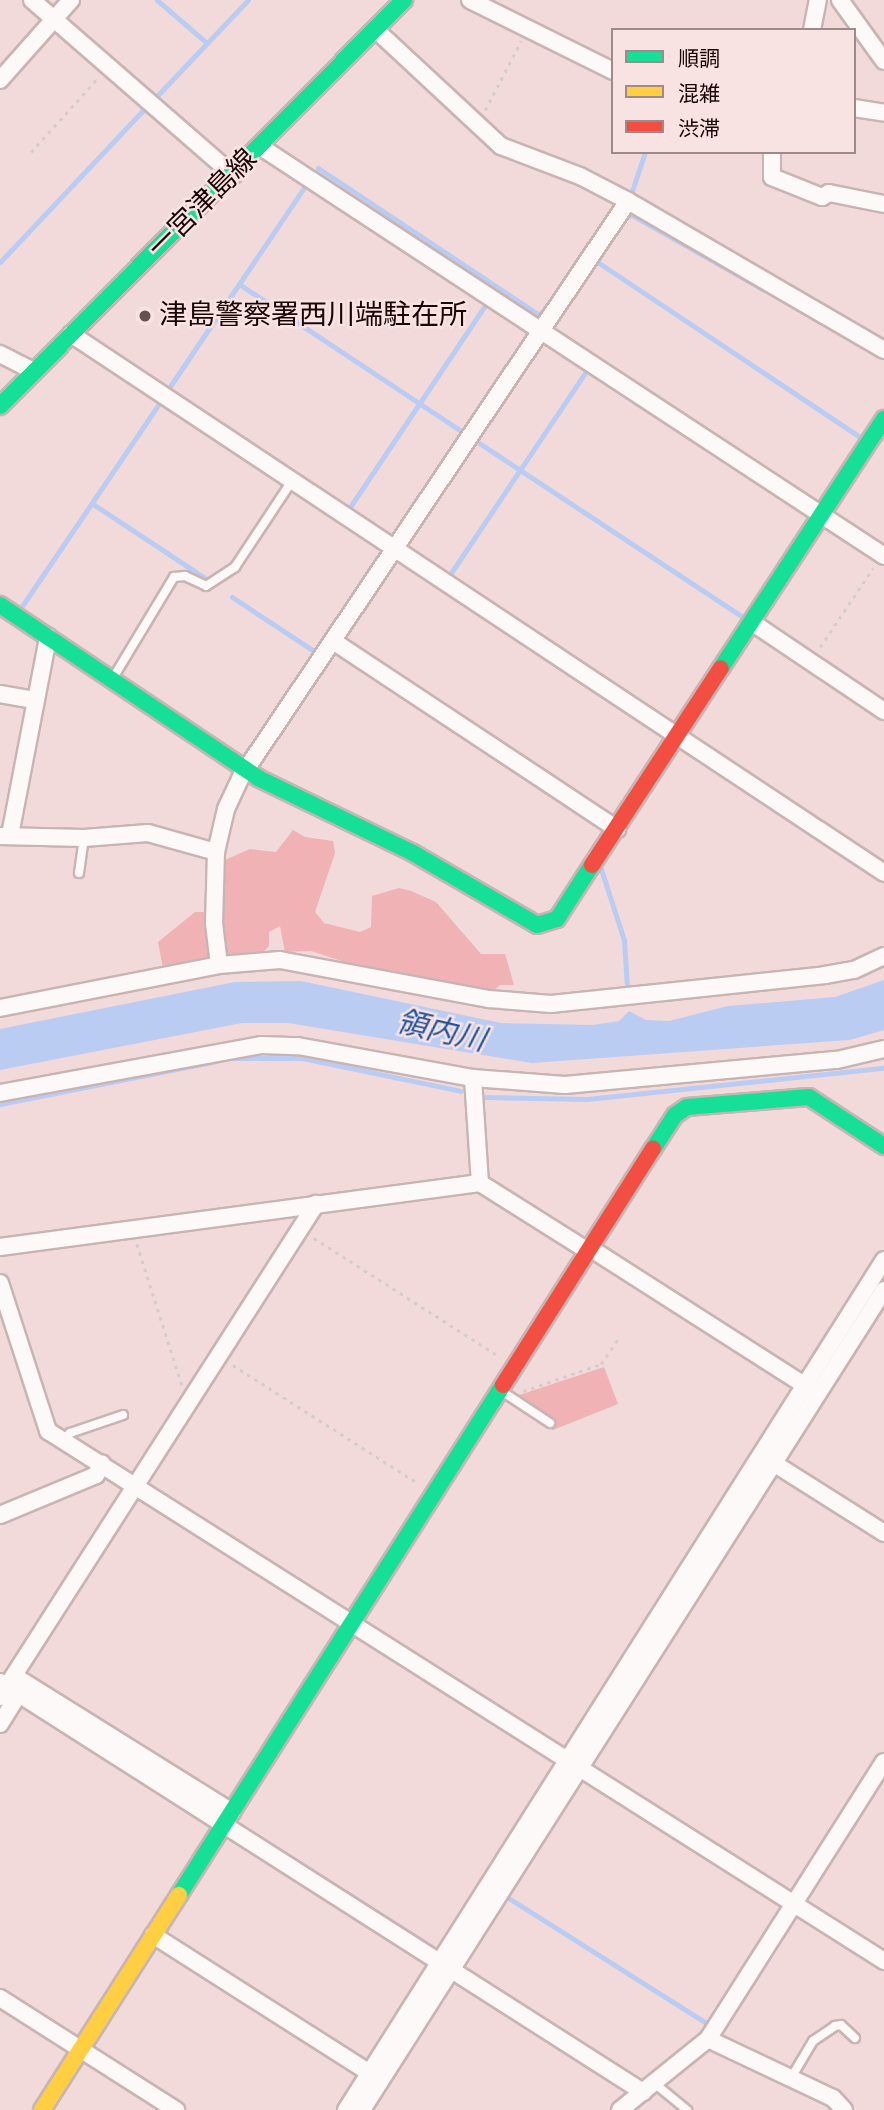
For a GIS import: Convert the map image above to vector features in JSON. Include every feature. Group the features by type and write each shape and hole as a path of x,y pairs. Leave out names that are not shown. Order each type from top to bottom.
{"street":[{"path":"32,0 233,175"},
{"path":"0,80 71,0"},
{"name":"一宮津島線","path":"0,405 261,147 404,0"},
{"path":"470,0 611,70"},
{"path":"812,28 818,0"},
{"path":"840,0 884,61"},
{"path":"374,30 501,146 580,176 628,201 884,350"},
{"path":"856,108 884,113"},
{"path":"261,147 883,555"},
{"path":"772,154 772,177 822,197 828,193 884,204"},
{"path":"219,965 214,923 216,852 226,809 248,769 628,201"},
{"path":"71,334 396,546 884,873"},
{"path":"0,354 34,371"},
{"path":"0,604 258,778 413,853 537,925 557,919 882,430"},
{"path":"753,623 884,711"},
{"path":"48,636 5,835 84,838 148,833 216,852"},
{"path":"333,641 617,829"},
{"path":"0,694 35,700"},
{"path":"0,1008 219,965 308,962 489,999 551,1004 825,975 855,970 884,956"},
{"path":"0,1093 261,1045 298,1046 473,1078 565,1085 837,1060 884,1049"},
{"path":"473,1078 480,1183"},
{"path":"42,2110 434,1493 504,1393 515,1366 675,1115 687,1107 809,1097 884,1146"},
{"path":"0,1247 480,1183 812,1390"},
{"path":"0,1724 8,1688 316,1203"},
{"path":"574,1763 775,1464 812,1390 884,1260"},
{"path":"0,1283 6,1324 48,1431 138,1485 884,1961"},
{"path":"362,2110 445,1966 574,1763 812,1390 884,1290"},
{"path":"0,1515 96,1475 102,1464"},
{"path":"775,1464 884,1533"},
{"path":"8,1688 228,1819 445,1966 648,2088"},
{"path":"620,2110 708,2039 884,1762"},
{"path":"153,1935 370,2073"},
{"path":"346,2110 445,1966"},
{"path":"0,1998 176,2110"},
{"path":"708,2039 833,2098 844,2110"}],"lane":[{"path":"112,679 174,577 185,576 206,586 235,568 293,478"},
{"path":"79,873 84,838"},
{"path":"504,1393 550,1423"},
{"path":"63,1440 70,1433 123,1415"},
{"path":"791,2078 813,2042 835,2026 841,2025 855,2038"},
{"path":"648,2088 687,2110"}],"path":[{"path":"477,124 528,29"},
{"path":"31,152 109,67"},
{"path":"811,662 883,555"},
{"path":"132,1228 188,1405"},
{"path":"300,1229 515,1366"},
{"path":"504,1393 601,1364 618,1339"},
{"path":"220,1356 434,1493"}],"shaded area":[{"path":"293,830 305,837 333,841 335,853 315,912 324,923 360,932 371,927 372,896 399,888 411,891 436,902 481,954 505,954 514,985 500,985 492,992 351,964 311,951 285,952 280,926 269,932 269,946 258,958 224,957 219,876 225,860 250,849 276,852"},
{"path":"195,912 209,912 215,961 164,973 158,942"},
{"path":"604,1367 618,1404 553,1430 504,1400"}],"water":[{"name":"領内川","path":"884,980 884,1030 850,1040 532,1063 288,1023 242,1023 0,1070 0,1029 235,982 301,981 501,1023 593,1025 619,1021 629,1011 646,1020 669,1021 728,1006 835,997"}],"waterway":[{"path":"157,0 207,43"},
{"path":"155,98 248,0"},
{"path":"0,262 145,108"},
{"path":"631,194 644,154"},
{"path":"318,168 538,314 544,312"},
{"path":"239,284 305,186"},
{"path":"623,217 632,215 764,290"},
{"path":"593,265 596,261 863,439"},
{"path":"169,388 239,284 464,433"},
{"path":"350,507 485,305"},
{"path":"451,573 586,371"},
{"path":"20,609 161,401"},
{"path":"476,441 746,619"},
{"path":"93,504 205,578"},
{"path":"232,597 317,653 319,650"},
{"path":"600,866 624,940 627,988"},
{"path":"233,1058 302,1058 461,1091"},
{"path":"0,1104 217,1061"},
{"path":"486,1097 587,1099 884,1068"},
{"path":"878,1288 884,1278"},
{"path":"238,1824 435,1949"},
{"path":"507,1897 706,2023"}],"traffic: fast":[{"path":"0,406 404,0"},
{"path":"721,668 884,419"},
{"path":"0,605 258,778 413,853 537,925 557,919 592,865"},
{"path":"653,1149 675,1115 687,1107 809,1097 884,1146"},
{"path":"179,1895 503,1385"}],"traffic: slow":[{"path":"42,2110 179,1895"}],"traffic: jam":[{"path":"592,865 721,668"},
{"path":"503,1385 653,1149"}],"place":[{"name":"津島警察署西川端駐在所","path":"145,316"}]}
